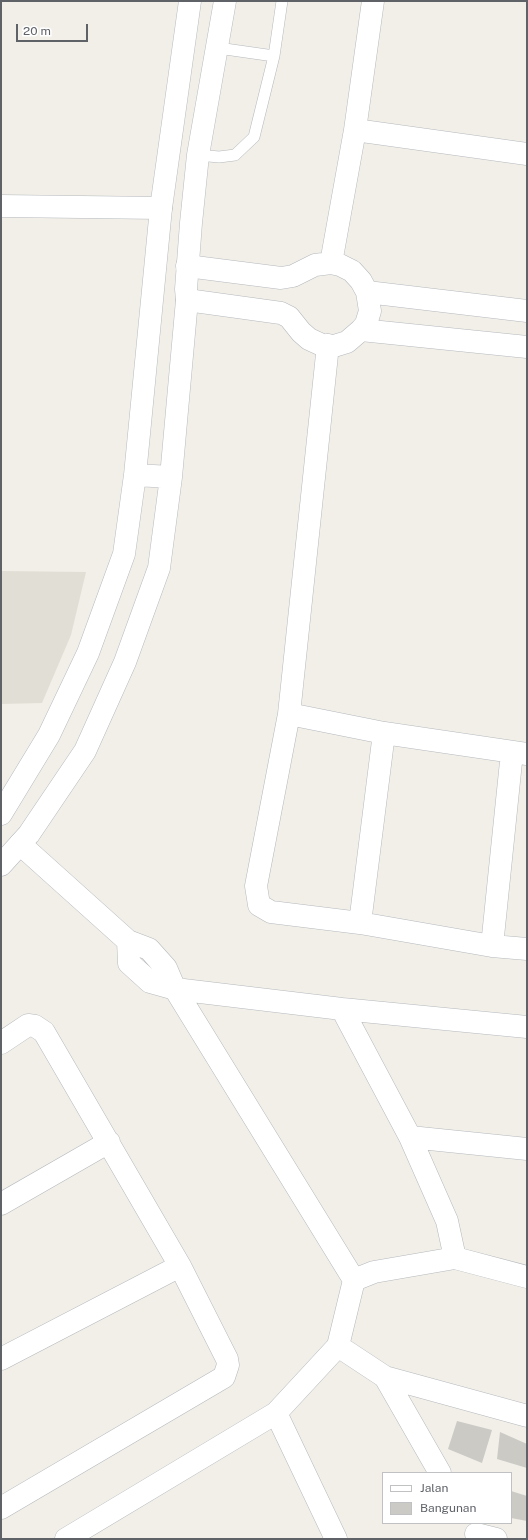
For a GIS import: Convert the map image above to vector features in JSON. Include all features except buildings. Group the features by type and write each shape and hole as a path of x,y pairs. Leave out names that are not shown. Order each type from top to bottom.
{"street":[{"path":"1,814 49,735 88,653 124,554 135,475 161,208 190,1"},
{"path":"1,865 29,834 85,751 125,662 159,568 171,477 187,300 187,266 198,155 218,48 225,1"},
{"path":"331,263 355,130 373,1"},
{"path":"355,130 527,154"},
{"path":"1,206 161,208"},
{"path":"187,266 281,278 293,276 315,265 331,263 340,265 352,271 368,292 370,311 366,324 362,330 347,342 334,346 322,345 309,339 289,317 281,313 187,300"},
{"path":"368,292 527,311"},
{"path":"362,330 527,348"},
{"path":"328,345 289,714 256,886 259,905 271,912 360,923 492,946 527,949"},
{"path":"135,475 171,477"},
{"path":"289,714 384,733 519,753 492,946"},
{"path":"360,923 384,733"},
{"path":"20,844 128,941 149,949 166,968 175,988 354,1280 338,1346 276,1413 66,1539"},
{"path":"175,988 342,1009 527,1028"},
{"path":"342,1009 410,1137 447,1221 455,1258"},
{"path":"1,1043 28,1025 35,1026 44,1032 110,1142 180,1266 227,1359 228,1369 224,1377 1,1508"},
{"path":"410,1137 527,1149"},
{"path":"1,1204 110,1142"},
{"path":"354,1280 374,1272 455,1258 527,1276"},
{"path":"1,1359 180,1266"},
{"path":"338,1346 385,1378 527,1416"},
{"path":"385,1378 439,1472"},
{"path":"276,1413 336,1539"}],"lane":[{"path":"198,155 219,157 235,155 254,137 274,56 282,1"},
{"path":"218,48 274,56"}],"shaded area":[{"path":"1,571 86,572 71,635 42,703 1,704"}]}
